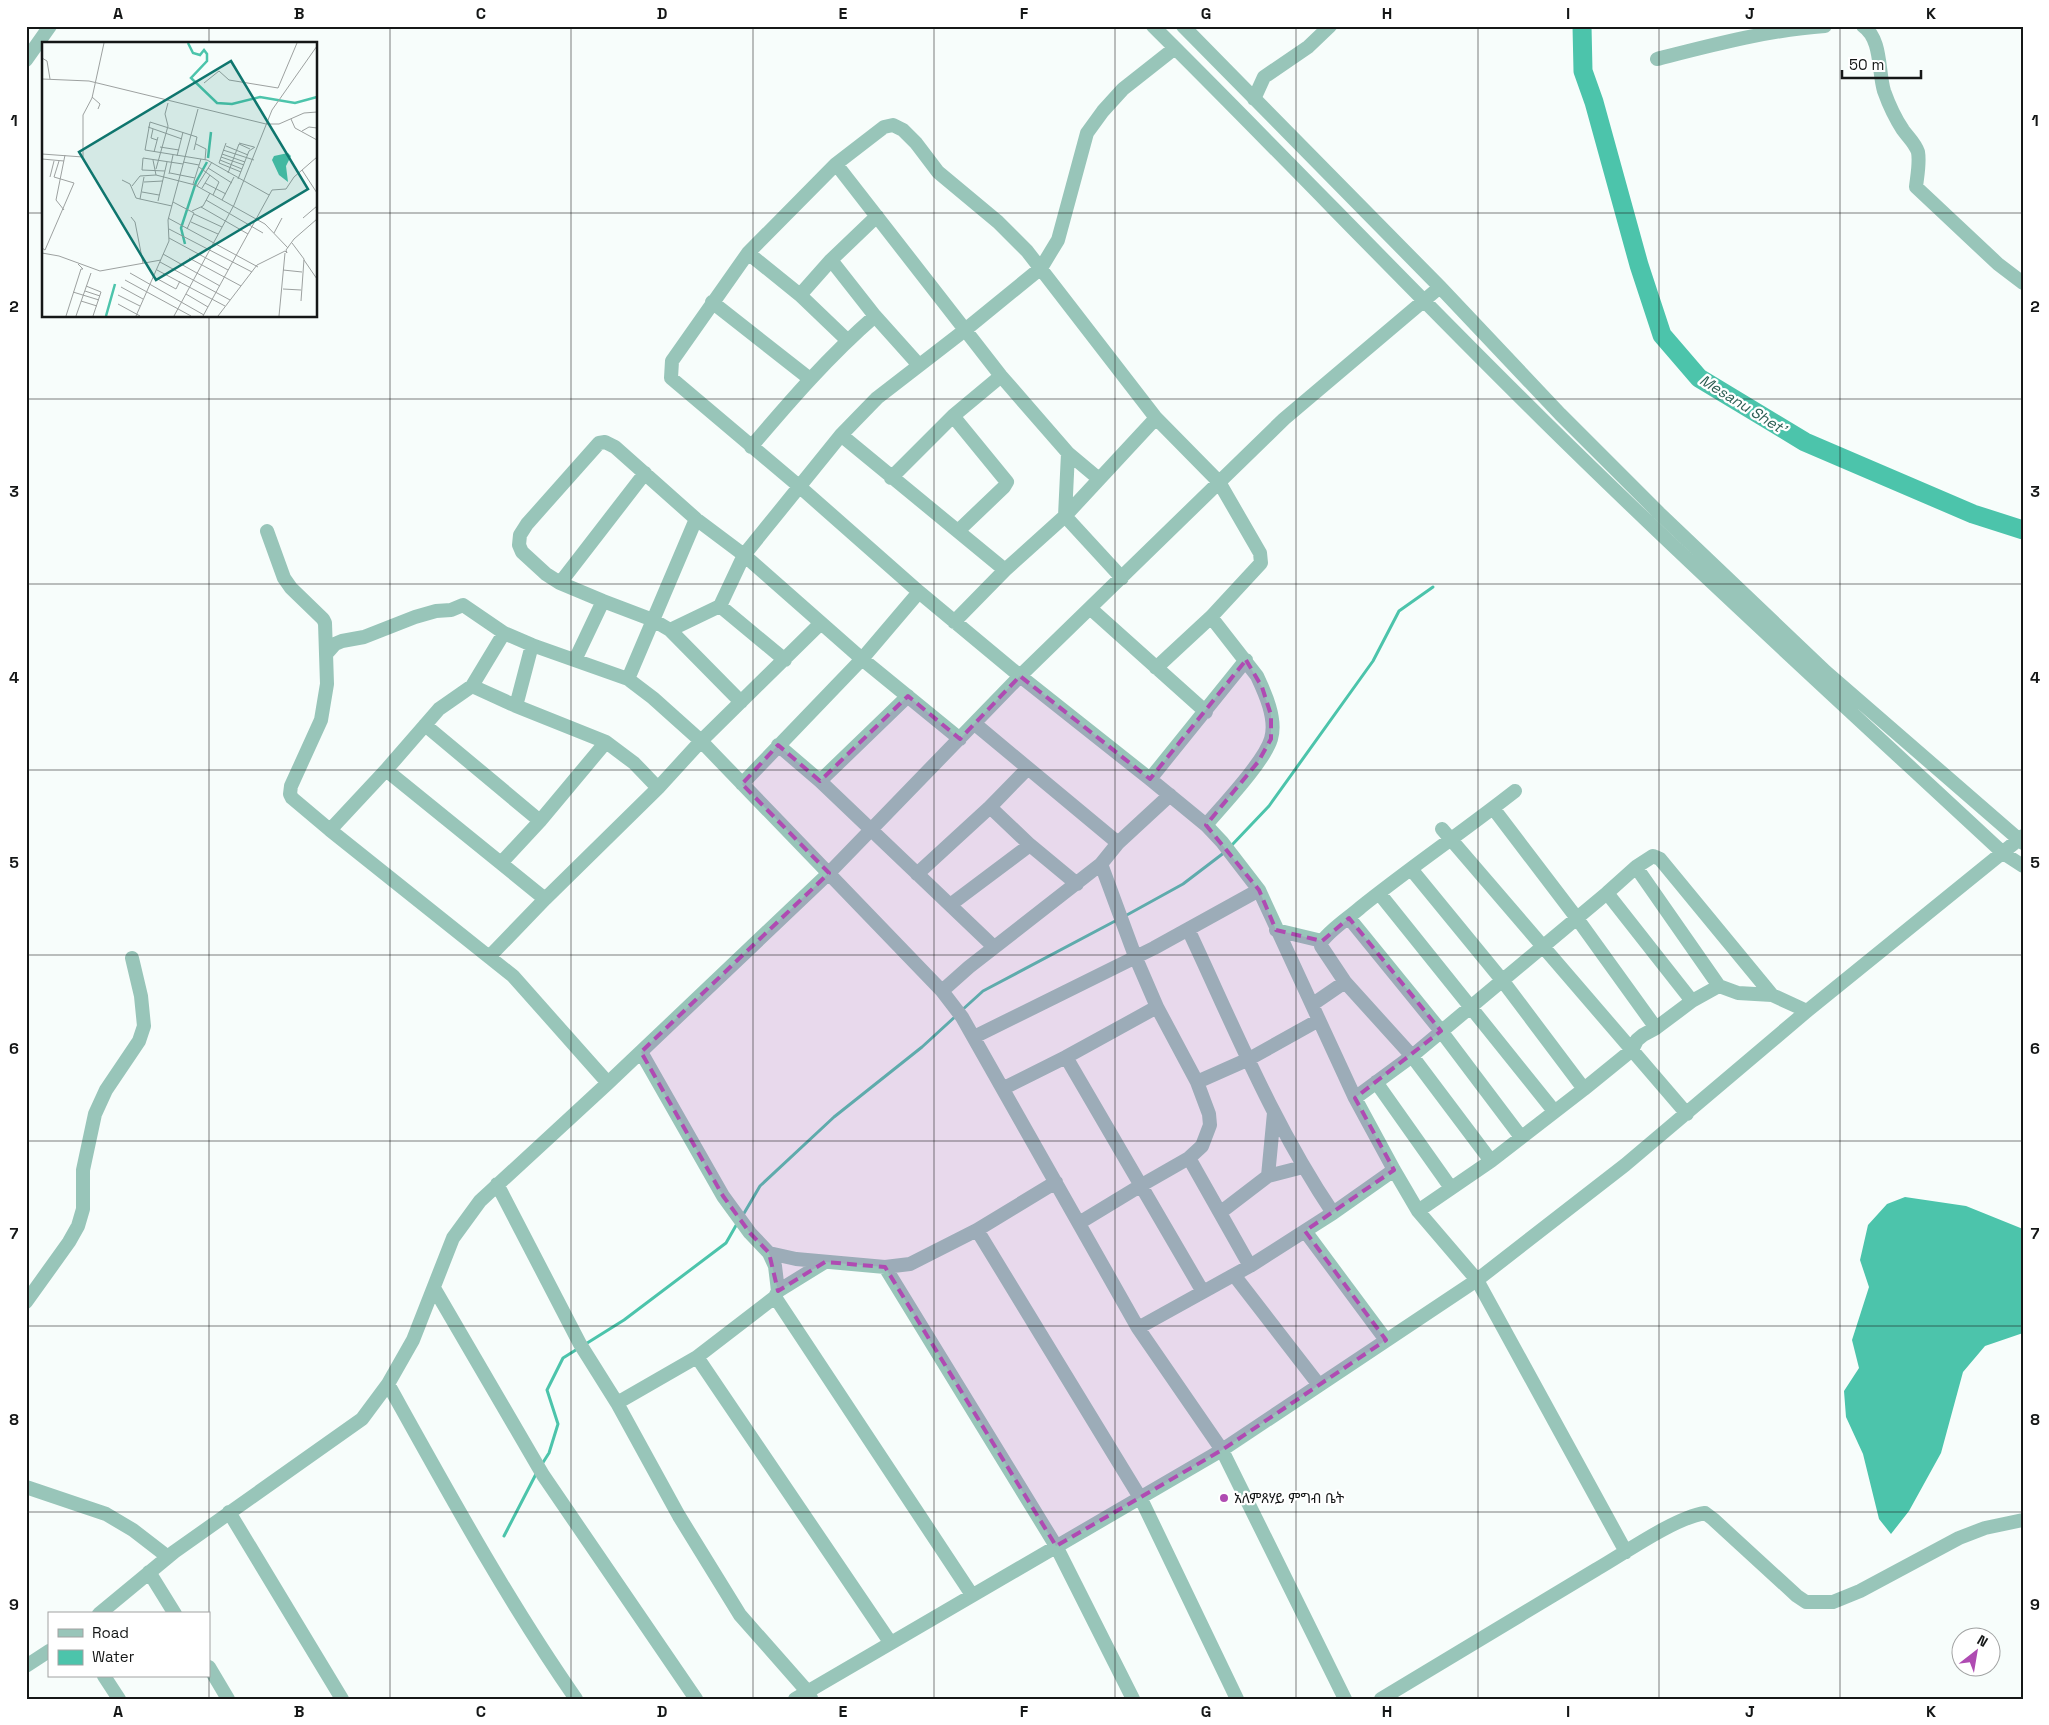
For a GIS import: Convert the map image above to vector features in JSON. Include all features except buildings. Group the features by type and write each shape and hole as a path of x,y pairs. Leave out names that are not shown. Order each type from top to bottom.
{"street":[{"path":"26,60 50,26"},
{"path":"1153,26 1424,301 1672,546 2003,852 2023,866"},
{"path":"795,1699 809,1695 890,1642 1141,1499 1222,1450 1477,1280 1581,1200 1687,1114 1807,1011 2003,852 2021,840 1826,672 1682,534 1560,414 1440,288 1183,26"},
{"path":"1254,99 1264,77 1308,47 1330,26"},
{"path":"1657,59 1737,39 1785,30 1825,26"},
{"path":"1863,26 1868,29 1876,46 1879,69 1889,103 1896,119 1917,150 1916,187 2023,283"},
{"path":"670,630 720,606 744,555 841,435 877,398 1041,268 1058,240 1087,133 1102,111 1123,89 1175,48"},
{"path":"1156,668 1211,617 1261,563 1262,559 1219,482 1156,418 1027,250 998,222 938,172 916,143 903,130 893,125 884,127 836,164 748,253 672,361 671,378 800,487 954,622 1170,795 1222,842 1259,890 1355,1098 1394,1170 1418,1211 1477,1280 1626,1552"},
{"path":"836,164 1001,376 1068,453 1099,478"},
{"path":"800,295 830,260 877,216"},
{"path":"748,253 800,295 848,340"},
{"path":"830,260 875,316 918,364"},
{"path":"102,1612 168,1557 353,1426 368,1411 388,1384 413,1340 453,1238 480,1201 608,1084 829,873 1020,676 1091,609 1284,419 1440,288"},
{"path":"712,302 810,379"},
{"path":"751,447 810,379 848,340 875,316"},
{"path":"891,478 953,416 1001,376"},
{"path":"953,416 1007,482 958,531"},
{"path":"954,622 1005,570 1065,516 1156,418"},
{"path":"841,435 1005,570"},
{"path":"741,702 670,630 653,620 560,583 546,574 522,552 519,545 520,535 527,524 599,443 609,443 696,519 744,555 862,658 960,739"},
{"path":"1068,453 1065,516 1122,578"},
{"path":"560,583 645,473"},
{"path":"628,679 696,519"},
{"path":"268,531 284,578 291,588 323,619 327,654 327,684 321,720 291,786 290,794 330,830 513,976 608,1084"},
{"path":"1672,546 1682,534"},
{"path":"742,784 862,658 919,592"},
{"path":"575,660 603,601"},
{"path":"327,654 335,644 342,641 364,637 416,617 436,611 451,610 461,605 486,619 504,633 532,645 628,679 654,698 701,740 942,991 974,1037 1138,1328 1222,1450 1344,1699"},
{"path":"720,606 786,660"},
{"path":"1091,609 1206,712"},
{"path":"1206,826 1258,762 1271,739 1272,726 1262,687 1246,660 1211,617"},
{"path":"489,957 658,788 701,740 786,660 822,623"},
{"path":"330,830 439,709 472,686 504,633"},
{"path":"516,706 532,645"},
{"path":"1150,779 1206,712 1246,660"},
{"path":"472,686 606,742 634,763 658,788"},
{"path":"820,781 908,696"},
{"path":"975,724 1118,843"},
{"path":"425,726 540,821"},
{"path":"501,863 540,821 606,742"},
{"path":"778,745 820,781 994,947"},
{"path":"917,874 990,807 1027,769"},
{"path":"386,770 545,899"},
{"path":"1491,1161 1412,1056 1345,982 1321,946 1322,941 1379,893 1515,791"},
{"path":"942,991 994,947 1101,864 1118,843 1170,795"},
{"path":"990,807 1030,845 1077,884"},
{"path":"1493,808 1576,917 1656,1028"},
{"path":"1442,830 1687,1114"},
{"path":"950,905 1030,845"},
{"path":"1355,1098 1412,1056 1636,867 1653,856 1660,859 1772,995"},
{"path":"1079,1223 1189,1158 1202,1146 1210,1125 1209,1114 1197,1082 1158,1007 1135,956 1101,864"},
{"path":"1636,867 1719,986 1738,993 1772,995 1807,1011"},
{"path":"1411,869 1502,980 1584,1089"},
{"path":"974,1037 1188,929 1259,890"},
{"path":"1379,893 1554,1111"},
{"path":"1606,893 1692,1001"},
{"path":"1349,918 1441,1031 1521,1137"},
{"path":"1188,929 1274,1113 1303,1167 1333,1212"},
{"path":"1276,930 1322,941"},
{"path":"26,1302 78,1226 83,1209 83,1170 95,1114 106,1090 139,1041 144,1026 141,996 132,958"},
{"path":"1313,1004 1345,982"},
{"path":"1418,1211 1491,1161 1584,1089 1632,1050 1637,1040 1692,1001 1719,986"},
{"path":"1004,1088 1158,1007"},
{"path":"1197,1082 1249,1059 1319,1020"},
{"path":"641,1052 723,1196 750,1234 769,1252 775,1266 776,1294 972,1595"},
{"path":"1066,1057 1203,1292"},
{"path":"1376,1082 1451,1188"},
{"path":"1268,1176 1274,1113"},
{"path":"1189,1158 1250,1266"},
{"path":"1221,1212 1268,1176 1303,1167"},
{"path":"1138,1328 1250,1266 1394,1170"},
{"path":"769,1252 796,1260 885,1267 910,1264 977,1230 1056,1182"},
{"path":"497,1184 580,1344 617,1403 679,1516 740,1615 809,1695"},
{"path":"977,1230 1141,1499 1237,1699"},
{"path":"1305,1231 1386,1340"},
{"path":"617,1403 697,1357 776,1294 825,1262"},
{"path":"885,1267 1056,1546 1133,1699"},
{"path":"1234,1275 1319,1385"},
{"path":"434,1288 544,1475 696,1699"},
{"path":"697,1357 890,1642"},
{"path":"388,1384 546,1656 576,1699"},
{"path":"26,1487 106,1514 133,1530 168,1557"},
{"path":"229,1512 342,1699"},
{"path":"1381,1699 1626,1552 1684,1519 1705,1513 1806,1602 1833,1602 1860,1591 1959,1538 1984,1528 2023,1520"},
{"path":"150,1572 174,1612"},
{"path":"26,1666 48,1652"},
{"path":"210,1669 228,1699"},
{"path":"105,1678 119,1699"}],"highlighted area":[{"path":"1246,660 1262,687 1271,715 1271,739 1258,762 1206,825 1259,890 1276,930 1322,941 1349,918 1441,1031 1355,1098 1394,1170 1305,1231 1386,1340 1222,1450 1056,1546 885,1267 825,1262 778,1291 769,1253 750,1233 723,1196 641,1052 829,873 742,784 778,745 820,781 908,696 960,739 1020,676 1150,779"}],"water":[{"path":"1905,1197 1966,1206 2023,1229 2023,1333 1985,1346 1963,1372 1941,1453 1909,1511 1891,1534 1879,1519 1863,1454 1846,1417 1844,1391 1859,1368 1852,1340 1869,1287 1860,1260 1868,1225 1887,1204"}],"waterway":[{"name":"Mesanu Shet'","path":"1582,26 1583,71 1594,102 1639,265 1662,335 1699,378 1805,442 1973,514 2023,530"},
{"path":"1231,846 1269,806 1373,661 1399,611 1433,587"},
{"path":"1125,916 1183,884 1225,852"},
{"path":"961,1011 983,991 1117,920"},
{"path":"743,1215 760,1186 834,1117 922,1047 957,1015"},
{"path":"584,1345 624,1320 726,1243 738,1222"},
{"path":"542,1464 549,1453 558,1424 547,1390 563,1358 579,1348"},
{"path":"504,1536 536,1474"}],"place":[{"name":"አለምጸሃይ ምግብ ቤት","path":"1224,1498"}]}
